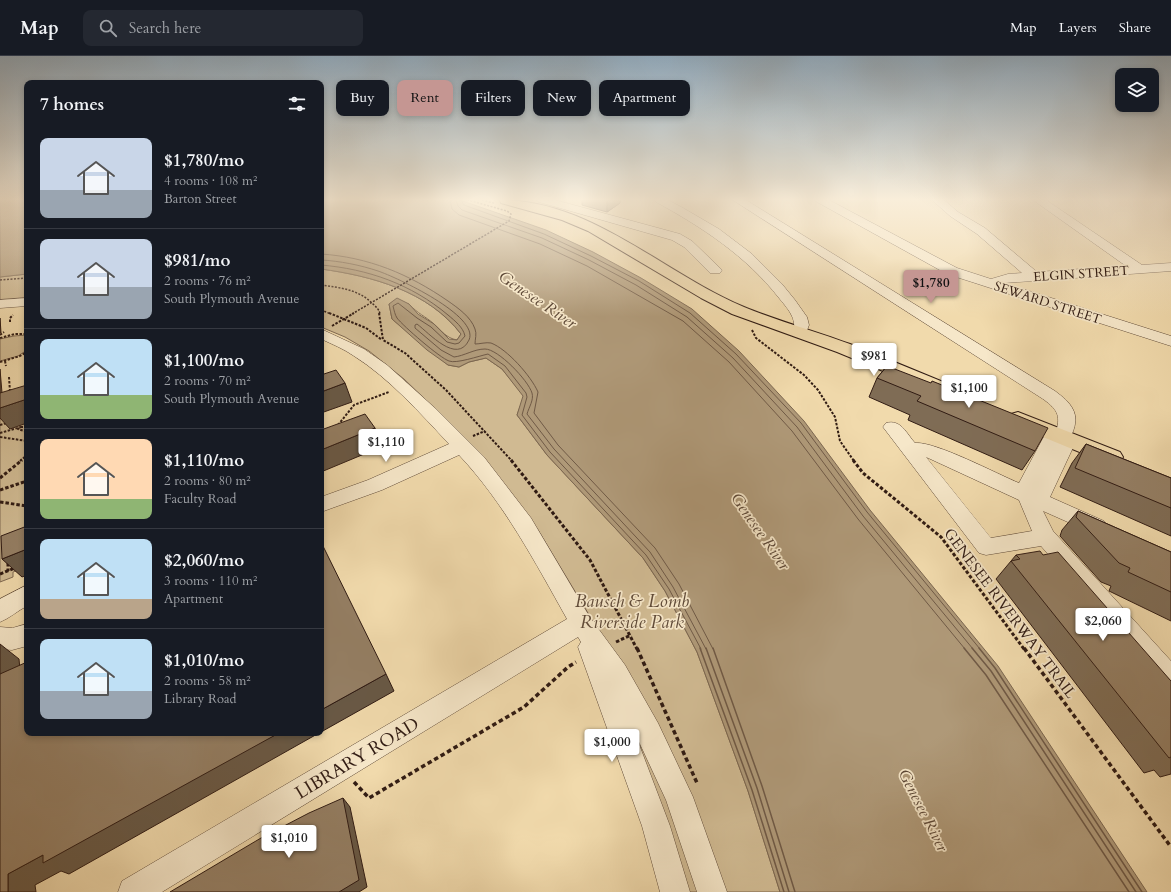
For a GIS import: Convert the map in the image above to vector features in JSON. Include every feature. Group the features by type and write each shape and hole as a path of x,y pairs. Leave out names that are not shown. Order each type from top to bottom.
{"main road":[{"path":"614,239 717,300 749,315 843,348 973,400"},
{"path":"1002,412 1127,463"}],"street":[{"path":"680,239 688,244 715,270"},
{"path":"723,239 759,267 779,289 797,313 802,325 800,333"},
{"path":"802,239 1050,394 1060,404 1067,414 1068,423 1033,502 1039,526 1046,537 1171,679"},
{"name":"SEWARD STREET","path":"893,239 948,269 1171,342"},
{"path":"991,239 1035,276"},
{"path":"1096,239 1139,269"},
{"name":"ELGIN STREET","path":"992,284 1000,280 1035,276 1171,267"},
{"path":"0,304 24,302"},
{"path":"324,331 360,352 381,368 464,442 524,524 581,623 616,673 649,732 679,798 712,892"},
{"path":"892,427 986,547 1046,537"},
{"path":"328,503 376,485 464,442"},
{"path":"910,450 919,449 934,453 1033,502 1115,535"},
{"path":"0,612 11,603 24,596"},
{"path":"581,623 656,826 675,892"},
{"name":"LIBRARY ROAD","path":"133,892 581,623"},
{"path":"0,638 12,639 24,636"}],"path":[{"path":"324,331 479,239"},
{"path":"0,280 24,278"},
{"path":"324,311 366,328 383,340"},
{"name":"GENESEE RIVERWAY TRAIL","path":"746,326 753,330 756,338 767,348 804,375 818,390 835,417 840,441 846,452 863,473 941,537 1171,847"},
{"path":"0,334 24,334"},
{"path":"0,338 5,334"},
{"path":"0,362 24,353"},
{"path":"5,361 6,366"},
{"path":"9,377 10,393"},
{"path":"334,431 354,405 389,392"},
{"path":"0,425 9,422"},
{"path":"0,433 24,426"},
{"path":"21,427 18,429 24,431"},
{"path":"464,442 485,430"},
{"path":"0,437 24,441"},
{"path":"0,478 24,458"},
{"path":"0,490 24,482"},
{"path":"0,502 24,506"},
{"path":"8,560 8,571"},
{"path":"0,574 21,566"},
{"path":"610,645 630,635"},
{"path":"354,782 368,798 524,707 568,667 582,659"}],"green space":[{"name":"Bausch & Lomb Riverside Park","path":"324,269 379,281 416,296 448,319 461,334 457,340 447,336 409,304 389,304 392,319 448,365 459,367 469,362 486,358 502,369 524,396 517,415 547,455 643,558 665,591 697,652 748,791 780,892 720,892 644,706 538,530 457,430 404,379 369,351 345,337 324,328"},
{"path":"24,274 24,299 0,301 0,277"},
{"path":"24,335 24,352 18,356 0,361 0,339"},
{"path":"9,416 24,422 24,560 21,569 13,572 13,577 0,582 0,419"},
{"path":"616,685 638,722 703,892 684,892"}],"water":[{"path":"0,239 24,239 24,274 0,277"},
{"name":"Genesee River","path":"324,239 565,239 641,278 692,309 739,351 804,421 870,510 998,666 1147,892 780,892 748,791 697,652 665,591 643,558 547,455 517,415 523,396 502,369 486,358 469,362 459,367 448,365 427,350 392,319 389,304 397,298 409,304 418,314 434,324 449,339 457,340 461,334 448,319 416,296 398,288 379,281 324,269"}],"building":[{"path":"887,366 931,383 932,381 1048,428 1035,451 917,401 921,396 877,378"},
{"path":"336,370 345,383 324,391 324,374"},
{"path":"24,386 24,400 0,408 0,393"},
{"path":"365,414 375,428 324,449 324,429"},
{"path":"1086,444 1171,478 1171,508 1075,468"},
{"path":"1078,511 1171,552 1171,592 1128,572 1130,568 1119,563 1076,517"},
{"path":"24,527 24,550 2,559 1,536"},
{"path":"324,548 386,674 324,708"},
{"path":"1040,551 1043,555 1058,552 1171,681 1171,757 1169,758 1011,561 1020,559 1016,555"},
{"path":"24,663 24,736 274,736 43,863 43,855 8,874 8,892 0,892 0,674"},
{"path":"343,798 359,880 339,892 170,892 261,838 309,813"}]}
